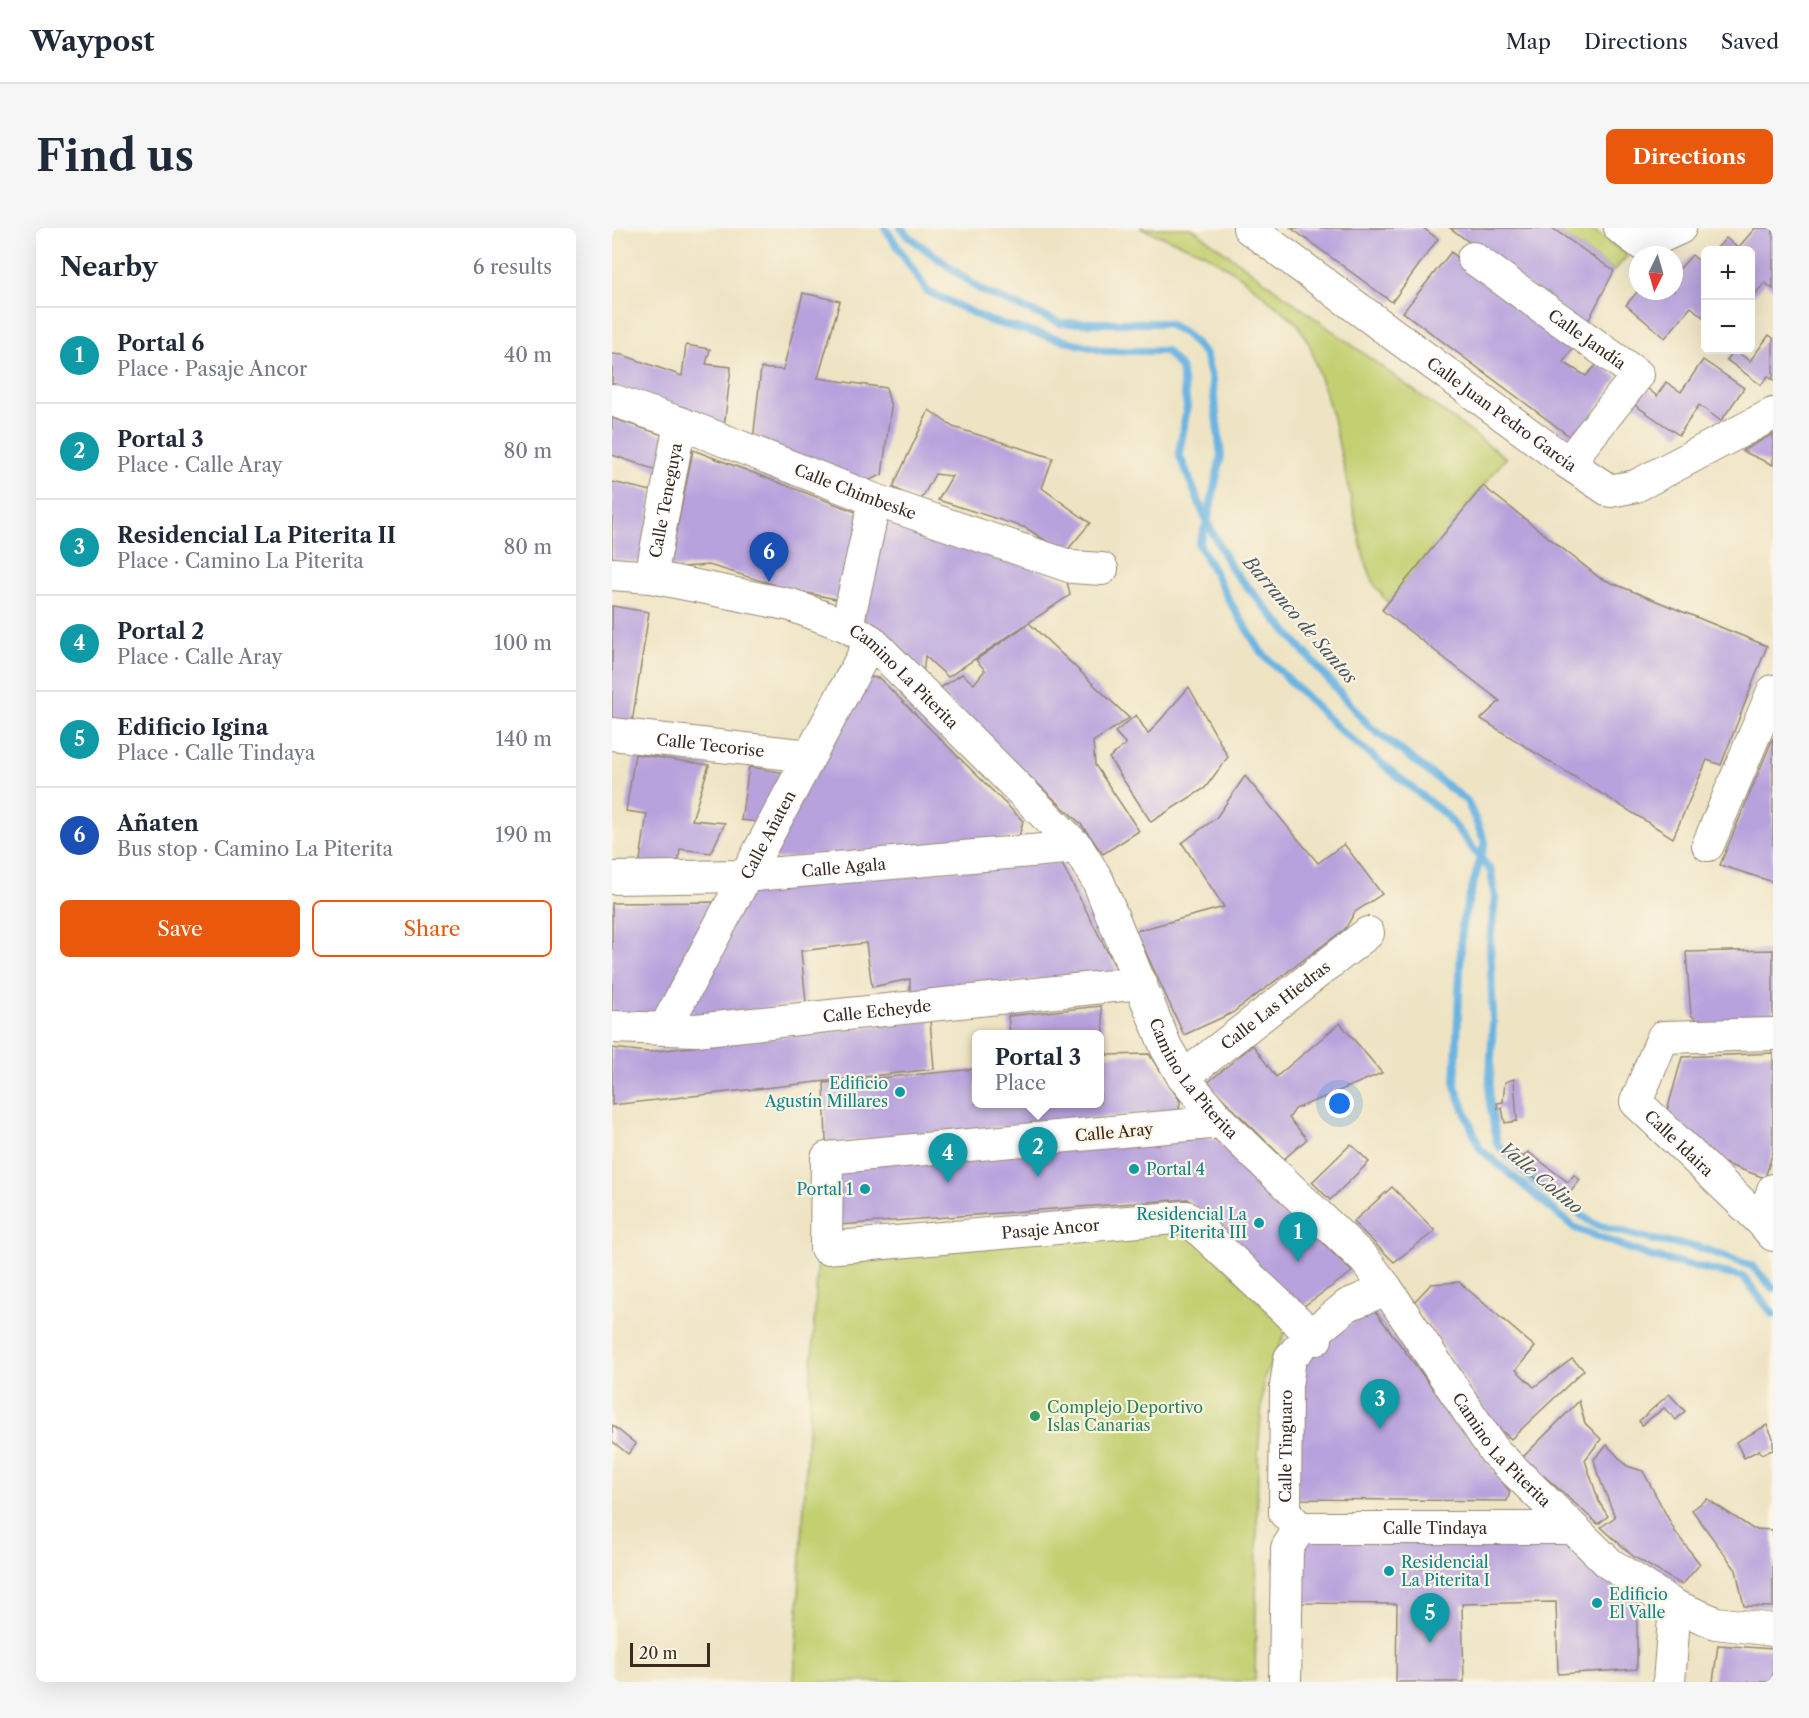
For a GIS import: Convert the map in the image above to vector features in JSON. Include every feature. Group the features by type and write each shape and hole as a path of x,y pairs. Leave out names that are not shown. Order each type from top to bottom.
{"street":[{"name":"Calle Juan Pedro García","path":"1249,228 1568,463 1610,491 1636,486 1773,414"},
{"path":"1620,228 1643,245 1680,228"},
{"name":"Calle Jandía","path":"1473,258 1638,375 1568,463"},
{"name":"Calle Chimbeske","path":"612,400 680,423 875,500 1072,567 1102,569"},
{"name":"Calle Teneguya","path":"651,576 680,423"},
{"name":"Calle Añaten","path":"664,1028 809,756 859,633 875,500"},
{"name":"Camino La Piterita","path":"612,574 651,576 791,605 859,633 1077,847 1098,881 1166,1047 1183,1077 1221,1122 1365,1260 1387,1288 1495,1452 1610,1564 1675,1606 1716,1623 1773,1630"},
{"path":"1708,845 1773,691"},
{"name":"Calle Tecorise","path":"612,734 809,756"},
{"name":"Calle Agala","path":"612,878 744,876 1077,847"},
{"name":"Calle Las Hiedras","path":"1183,1077 1368,933"},
{"name":"Calle Echeyde","path":"612,1027 696,1030 1141,983"},
{"name":"Calle Idaira","path":"1767,1228 1636,1102 1663,1037 1773,1034"},
{"name":"Calle Aray","path":"827,1158 1221,1122"},
{"name":"Pasaje Ancor","path":"827,1158 826,1248 1186,1217 1314,1337"},
{"path":"1767,1228 1773,1190"},
{"name":"Calle Tinguaro","path":"1300,1528 1285,1513 1286,1386 1290,1358 1348,1305 1387,1288"},
{"path":"1286,1682 1287,1548 1300,1528"},
{"name":"Calle Tindaya","path":"1300,1528 1571,1528"},
{"path":"1669,1682 1675,1606"}],"green space":[{"path":"1140,228 1192,228 1506,458 1388,603 1375,586 1364,558 1333,418 1310,346 1298,324 1239,275 1204,253"},
{"path":"1552,228 1590,228 1628,255 1614,271"},
{"name":"Complejo Deportivo Islas Canarias","path":"1185,1225 1287,1330 1264,1378 1258,1454 1255,1681 794,1682 818,1256"}],"building":[{"path":"1291,228 1423,228 1438,239 1392,302"},
{"path":"1450,228 1552,228 1614,271 1585,327"},
{"path":"1755,228 1773,228 1773,289 1765,283 1755,294 1755,246 1740,246"},
{"path":"1726,238 1736,246 1719,246"},
{"path":"1451,252 1574,347 1563,362 1586,376 1598,363 1617,377 1576,441 1403,312"},
{"path":"1692,255 1701,262 1701,315 1691,307 1665,338 1626,305 1630,300 1683,300 1683,265"},
{"path":"803,293 840,301 818,378 886,388 891,407 882,475 867,481 753,441 761,368 783,370"},
{"path":"1769,335 1773,338 1773,380 1768,376 1761,385 1727,360 1731,354 1740,354 1750,361"},
{"path":"686,345 710,349 706,364 731,367 724,428 612,384 612,354 623,355 682,376"},
{"path":"1703,360 1744,388 1721,421 1699,405 1679,435 1632,403 1644,386 1657,396 1666,382 1681,392"},
{"path":"929,410 953,427 1053,458 1042,488 1090,523 1065,553 1026,528 938,500 952,476 935,474 920,502 893,487"},
{"path":"612,418 666,436 665,473 612,455"},
{"path":"1773,434 1773,465 1742,451"},
{"path":"693,450 864,515 846,601 792,590 709,565 669,568"},
{"path":"612,482 652,491 644,563 612,559"},
{"path":"1483,486 1600,578 1767,646 1721,765 1707,760 1673,838 1481,719 1500,701 1382,610"},
{"path":"888,516 1067,581 1070,595 948,677 925,656 923,675 859,615 877,523"},
{"path":"612,606 649,612 632,723 612,722"},
{"path":"1029,623 1129,718 1093,742 1095,765 1139,831 1103,854 1081,824 937,690 962,674 974,684 985,670 976,660"},
{"path":"866,677 879,678 1023,821 1019,837 775,859 771,849"},
{"path":"1189,687 1228,757 1205,788 1151,822 1109,758 1126,744 1115,732 1136,715 1148,734"},
{"path":"1773,738 1773,882 1720,865"},
{"path":"635,754 709,765 692,820 725,823 711,853 680,849 678,866 639,867 647,814 626,811"},
{"path":"749,767 793,774 768,823 741,820"},
{"path":"1245,776 1318,863 1344,844 1382,894 1355,912 1345,929 1232,1013 1184,1035 1136,931 1224,907 1182,843 1216,818"},
{"path":"1061,862 1118,972 910,992 910,979 872,987 866,943 801,951 806,1003 695,1018 686,1003 749,886"},
{"path":"722,902 662,1013 612,1018 612,903"},
{"path":"1773,950 1773,1028 1706,1029 1691,1015 1686,952"},
{"name":"Edificio Agustín Millares","path":"1101,1006 1104,1030 1010,1030 1008,1016"},
{"path":"930,1020 934,1069 612,1105 612,1048 648,1052"},
{"path":"1340,1023 1382,1073 1295,1109 1289,1118 1307,1139 1284,1159 1207,1083 1253,1045 1276,1077"},
{"name":"Edificio Agustín Millares","path":"1104,1030 1107,1055 1149,1054 1180,1101 1179,1110 826,1143 824,1083 972,1069 972,1108 1104,1108"},
{"path":"1773,1053 1773,1152 1765,1178 1715,1160 1667,1111 1682,1057"},
{"path":"1514,1079 1517,1121 1505,1123 1502,1108 1498,1109 1497,1103 1503,1102 1505,1082"},
{"name":"Residencial La Piterita III","path":"1184,1133 1222,1141 1352,1272 1301,1308 1188,1199 826,1226 827,1158"},
{"path":"1351,1144 1369,1162 1330,1200 1312,1182"},
{"path":"1511,1145 1523,1157 1528,1152 1568,1182 1574,1175 1580,1180 1565,1199 1529,1173 1506,1150"},
{"path":"1392,1187 1435,1231 1394,1262 1353,1222"},
{"path":"1459,1282 1535,1347 1516,1370 1534,1387 1572,1359 1584,1370 1511,1439 1493,1423 1414,1302 1431,1284"},
{"path":"1372,1307 1510,1492 1507,1501 1297,1499 1297,1366"},
{"path":"1669,1394 1685,1411 1676,1420 1664,1408 1642,1425 1639,1421"},
{"path":"1579,1401 1585,1423 1601,1439 1585,1460 1599,1502 1608,1516 1598,1524 1523,1457"},
{"path":"612,1425 636,1444 628,1454 612,1441"},
{"path":"1767,1425 1773,1438 1773,1450 1762,1454 1759,1450 1744,1458 1736,1442"},
{"path":"1607,1445 1627,1466 1643,1471 1676,1533 1700,1564 1682,1585 1634,1557 1601,1527 1615,1517 1594,1459"},
{"path":"1707,1499 1753,1529 1773,1530 1773,1607 1744,1606 1736,1570 1692,1510"},
{"path":"1556,1535 1637,1600 1637,1669 1558,1674 1556,1602 1462,1604 1464,1682 1396,1682 1397,1604 1297,1603 1298,1539"},
{"path":"1718,1645 1773,1649 1773,1682 1713,1682"}],"waterway":[{"name":"Barranco de Santos","path":"885,228 927,291 990,321 1105,351 1166,351 1181,368 1187,407 1179,454 1207,522 1231,568 1369,726 1467,801 1485,842 1462,924 1455,1086 1480,1149 1575,1228 1652,1257 1743,1277 1773,1314"},
{"name":"Valle Colino","path":"901,228 908,236 982,291 1060,323 1167,323 1186,334 1205,354 1212,380 1221,456 1207,522 1199,544 1230,602 1261,652 1340,730 1446,815 1491,871 1495,898 1490,942 1493,1020 1489,1097 1497,1144 1532,1180 1594,1224 1653,1240 1698,1247 1752,1266 1773,1288"}],"place":[{"name":"Añaten","path":"769,582"},
{"name":"Edificio Agustín Millares","path":"900,1092"},
{"name":"Portal 4","path":"1134,1169"},
{"name":"Portal 3","path":"1038,1177"},
{"name":"Portal 2","path":"948,1183"},
{"name":"Portal 1","path":"865,1189"},
{"name":"Residencial La Piterita III","path":"1259,1223"},
{"name":"Portal 6","path":"1298,1262"},
{"name":"Complejo Deportivo Islas Canarias","path":"1035,1416"},
{"name":"Residencial La Piterita II","path":"1380,1429"},
{"name":"Residencial La Piterita I","path":"1389,1571"},
{"name":"Edificio El Valle","path":"1597,1603"},
{"name":"Edificio Igina","path":"1430,1643"}]}
